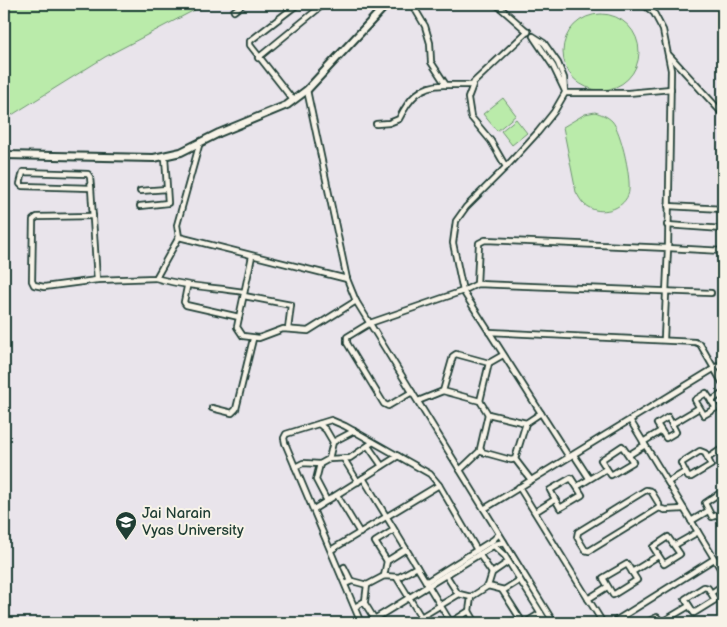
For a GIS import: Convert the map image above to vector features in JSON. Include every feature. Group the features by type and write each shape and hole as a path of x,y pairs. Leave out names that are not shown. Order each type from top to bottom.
{"street":[{"path":"234,11 243,4"},
{"path":"293,100 251,50 250,41 298,4"},
{"path":"258,58 324,4"},
{"path":"4,155 165,157 219,132 272,112 308,90 387,4"},
{"path":"412,4 425,26 430,43 431,62 446,85"},
{"path":"496,4 533,36 544,43 558,63 564,78 565,92 554,112 506,168 466,207 456,221 454,250 462,291 541,413 589,478"},
{"path":"643,4 660,23 671,70 667,291 664,339"},
{"path":"506,168 490,140 471,117 468,98 472,85 528,31"},
{"path":"668,54 723,114"},
{"path":"376,124 389,123 399,119 406,103 418,93 446,85 472,85"},
{"path":"565,92 628,94 671,89"},
{"path":"308,90 347,279 356,301 554,623"},
{"path":"156,278 179,237 177,225 200,142"},
{"path":"140,206 166,204 168,201 165,157"},
{"path":"91,188 22,186 20,184 21,174 23,172 88,174 91,188 96,280"},
{"path":"140,190 167,189"},
{"path":"668,206 723,209"},
{"path":"93,216 37,217 34,220 32,282 38,288 96,280 156,278 187,287 215,287 291,305 288,329"},
{"path":"667,225 723,229"},
{"path":"179,237 347,279"},
{"path":"477,284 479,243 485,240 723,251"},
{"path":"252,256 237,327 240,333 253,339 288,329 308,331 356,301"},
{"path":"412,392 388,406 384,404 360,367 347,343 347,337 370,323 477,284 711,293"},
{"path":"187,287 184,302 186,305 239,317"},
{"path":"488,332 698,342 723,384"},
{"path":"212,408 232,413 236,408 253,339"},
{"path":"443,391 453,356 456,354 489,364"},
{"path":"460,470 481,450 488,414 480,400 489,364 503,355"},
{"path":"484,509 723,363"},
{"path":"418,401 443,391 480,400"},
{"path":"706,393 716,408 704,416 699,408 695,400 706,393"},
{"path":"711,401 723,393"},
{"path":"672,424 699,408"},
{"path":"516,459 526,423 541,413"},
{"path":"488,414 526,423"},
{"path":"666,418 672,424 675,433 666,438 661,431 658,423 666,418"},
{"path":"361,623 284,438 292,432 331,420 430,474 439,485 492,573"},
{"path":"630,420 723,573"},
{"path":"319,424 326,430 333,442 329,459"},
{"path":"333,442 354,431"},
{"path":"629,455 661,431"},
{"path":"295,467 302,463 320,464 329,459 344,459 373,442"},
{"path":"368,446 382,466"},
{"path":"624,446 629,455 632,463 612,475 610,475 601,460 624,446"},
{"path":"708,458 723,448"},
{"path":"481,450 511,460 516,459"},
{"path":"700,451 708,458 710,466 691,477 685,472 682,462 700,451"},
{"path":"314,509 398,456"},
{"path":"344,459 386,517 451,623 469,612"},
{"path":"516,459 531,480"},
{"path":"320,464 316,480 327,500"},
{"path":"578,486 606,469"},
{"path":"668,482 685,472"},
{"path":"572,478 578,486 582,493 580,497 560,508 549,491 572,478"},
{"path":"331,550 439,485"},
{"path":"520,487 603,623"},
{"path":"659,508 659,504 648,490 578,532 577,537 585,550 589,551 659,508 665,510 684,509"},
{"path":"723,491 706,502 708,511 714,518 723,514"},
{"path":"337,495 360,533"},
{"path":"534,512 554,500"},
{"path":"691,521 708,511"},
{"path":"384,576 387,561 375,542 394,530"},
{"path":"675,545 698,532"},
{"path":"427,584 446,575 499,534"},
{"path":"669,537 675,545 680,554 666,563 658,556 653,547 669,537"},
{"path":"368,623 376,621 427,584 478,552 504,542"},
{"path":"493,545 508,562 547,623"},
{"path":"387,561 406,549"},
{"path":"632,572 658,556"},
{"path":"612,623 723,556"},
{"path":"419,623 421,617 458,594 471,597 488,586 492,573 508,562"},
{"path":"624,564 628,564 632,572 636,582 615,595 607,587 603,578 624,564"},
{"path":"344,567 351,581"},
{"path":"345,584 351,581 367,585 384,576 397,578 417,568"},
{"path":"446,575 458,594"},
{"path":"397,578 421,617"},
{"path":"488,586 507,590 520,580"},
{"path":"367,585 364,602 376,621"},
{"path":"711,593 723,585"},
{"path":"704,586 711,593 714,602 695,613 686,600 686,597 704,586"},
{"path":"588,599 607,587"},
{"path":"502,590 524,623 541,613"},
{"path":"471,597 469,612 476,623"},
{"path":"355,607 364,602"},
{"path":"645,623 657,616 662,623 689,606"}],"green space":[{"path":"4,4 206,4 105,57 7,118"},
{"path":"601,14 615,17 628,25 636,38 639,52 636,66 628,79 615,87 601,90 587,87 574,79 566,66 563,52 566,38 574,25 587,17"},
{"path":"503,98 516,115 497,131 483,114"},
{"path":"595,112 608,118 615,126 628,169 628,195 621,204 605,211 599,211 586,206 576,192 563,127 585,114"},
{"path":"516,119 527,133 512,145 501,131"}],"place":[{"name":"Jai Narain Vyas University","path":"126,541"}]}
